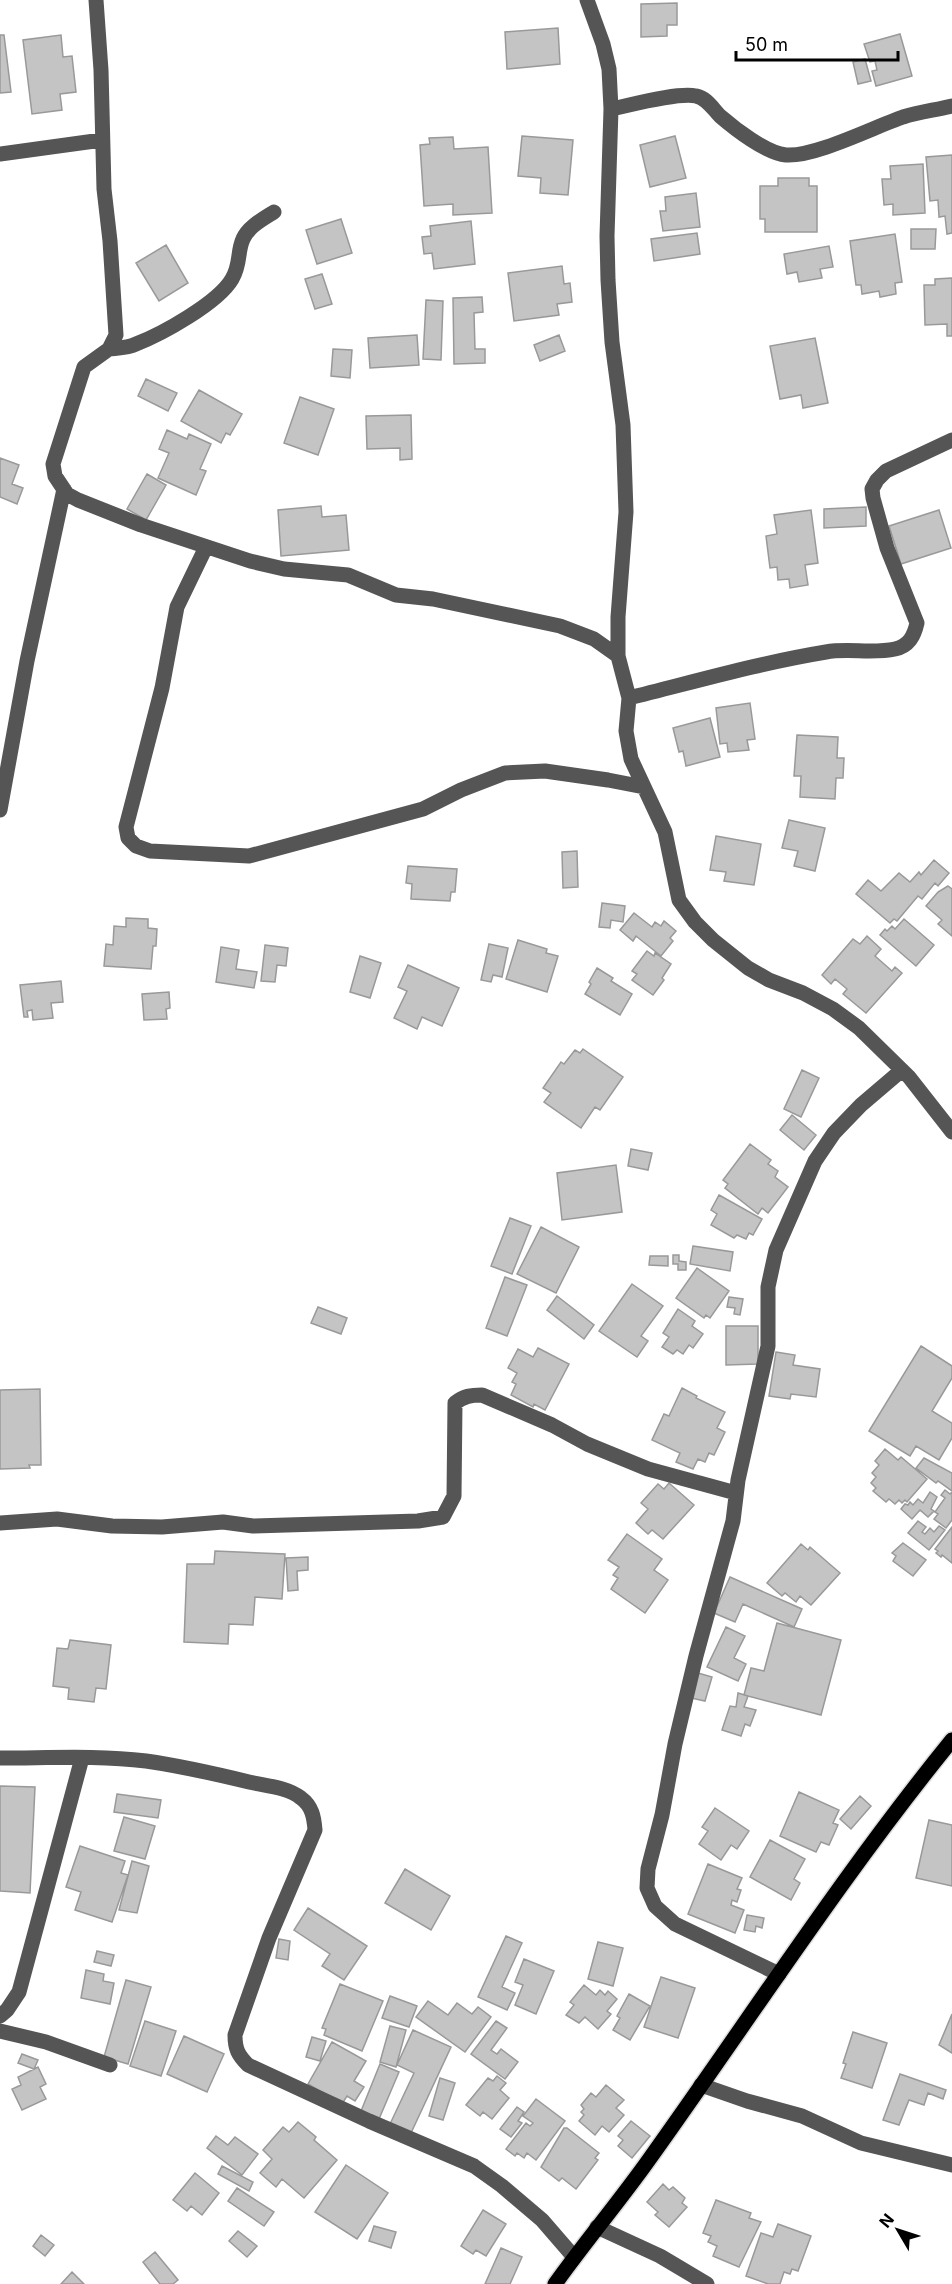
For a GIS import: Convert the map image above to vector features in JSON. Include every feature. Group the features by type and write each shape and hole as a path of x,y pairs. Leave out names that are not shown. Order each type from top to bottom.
{"main road":[{"path":"555,2284 648,2162 910,1791 952,1740"}],"street":[{"path":"96,0 101,70 104,189 116,335 109,349"},
{"path":"587,0 603,44 609,69 611,109 608,280 612,342 623,425 626,512 618,616 618,656 628,698 626,731 631,759 665,832 679,900 695,922 748,968 769,980 833,1008 859,1028 902,1070 952,1132"},
{"path":"611,109 682,96 696,96 705,100 721,116 750,138 774,152 788,155 810,151 904,117 952,106"},
{"path":"0,154 102,140"},
{"path":"274,212 253,226 242,239 239,263 231,281 219,295 169,328 134,345 109,349 84,367 53,464 55,476 64,489 78,500 206,547 284,569 348,574 396,595 433,599 560,626 594,639 618,656"},
{"path":"628,698 735,671 826,652 895,649 909,643 917,623 887,548 872,489 886,471 952,440"},
{"path":"0,810 27,661 64,489"},
{"path":"206,547 177,607 162,688 126,828 128,838 136,846 150,851 249,856 423,809 460,790 505,774 544,771 608,780 644,788"},
{"path":"779,1974 675,1924 655,1906 647,1888 648,1869 704,1624 733,1521 736,1493 768,1346 768,1287 776,1250 815,1161 834,1133 861,1105 902,1070"},
{"path":"0,1523 57,1519 112,1526 162,1527 223,1522 253,1526 418,1521 443,1518 454,1496 455,1403 462,1397 471,1395 482,1395 552,1425 587,1444 648,1469 736,1493"},
{"path":"0,1758 145,1761 288,1791 302,1798 311,1809 315,1830 269,1938 235,2035 235,2047 240,2057 248,2065 474,2166 542,2220 574,2257"},
{"path":"0,2016 19,1992 82,1758"},
{"path":"0,2031 46,2042 110,2065"},
{"path":"701,2085 802,2116 861,2143 952,2165"},
{"path":"597,2227 660,2256 707,2284"}],"building":[{"path":"677,3 677,25 667,25 667,36 641,37 641,4"},
{"path":"558,28 560,64 507,69 505,32"},
{"path":"900,34 912,76 876,86 872,71 877,70 875,61 870,62 864,44"},
{"path":"0,35 4,35 11,92 0,93"},
{"path":"61,35 63,57 72,56 76,92 60,94 62,110 32,114 23,40"},
{"path":"865,59 871,81 858,84 853,62"},
{"path":"522,136 573,140 568,195 540,193 541,178 518,176"},
{"path":"675,136 686,178 650,187 640,145"},
{"path":"453,137 454,149 488,147 492,213 453,215 453,204 424,206 420,145 430,144 429,138"},
{"path":"952,155 952,233 947,234 945,216 939,217 938,200 930,201 926,157"},
{"path":"923,164 925,213 893,215 893,204 884,205 882,179 891,179 890,166"},
{"path":"778,178 809,178 809,186 817,186 817,232 765,232 765,219 760,219 760,186 778,186"},
{"path":"696,193 700,227 663,231 660,211 666,211 665,197"},
{"path":"341,219 352,253 317,264 306,230"},
{"path":"471,221 475,264 434,269 432,253 424,254 422,237 431,236 430,226"},
{"path":"911,229 936,229 935,249 911,249"},
{"path":"697,233 700,254 654,261 651,239"},
{"path":"895,234 902,282 895,283 896,294 880,297 879,291 862,294 861,285 856,285 850,241"},
{"path":"166,245 188,283 159,301 136,263"},
{"path":"829,246 833,267 820,269 822,278 799,282 797,272 787,274 784,254"},
{"path":"562,266 564,284 570,283 572,302 557,304 559,315 514,321 508,273"},
{"path":"322,274 332,304 315,309 305,279"},
{"path":"952,278 952,336 947,336 947,324 925,325 924,285 935,285 935,279"},
{"path":"482,297 483,312 474,313 475,349 485,349 485,363 454,364 453,298"},
{"path":"426,300 443,301 441,360 423,359"},
{"path":"417,335 419,365 370,368 368,338"},
{"path":"559,335 565,351 540,361 534,345"},
{"path":"815,338 828,403 803,408 801,395 780,399 770,346"},
{"path":"333,349 352,350 350,378 331,376"},
{"path":"146,379 177,393 168,411 138,396"},
{"path":"199,390 242,414 230,435 226,433 221,443 181,421"},
{"path":"300,397 334,409 318,455 284,443"},
{"path":"411,415 412,459 400,460 400,448 367,449 366,416"},
{"path":"167,430 187,439 189,434 211,444 200,469 206,471 196,495 158,478 169,453 159,449"},
{"path":"0,458 19,465 12,484 23,488 17,504 0,497"},
{"path":"147,474 166,485 146,520 127,509"},
{"path":"321,506 322,517 346,515 349,550 281,556 278,510"},
{"path":"866,507 866,526 824,528 824,509"},
{"path":"811,510 818,563 805,565 808,585 790,588 789,579 778,580 777,567 770,568 766,536 777,534 774,515"},
{"path":"939,510 951,548 901,564 889,526"},
{"path":"750,703 755,739 747,740 749,750 728,752 727,743 720,744 716,708"},
{"path":"710,718 720,757 686,766 683,751 679,752 673,728"},
{"path":"797,735 838,737 837,758 844,758 843,778 836,778 835,799 800,797 801,776 794,776"},
{"path":"789,820 825,828 815,871 794,866 798,851 782,848"},
{"path":"716,836 761,844 754,885 724,881 726,872 710,870"},
{"path":"577,851 578,887 563,888 562,852"},
{"path":"934,860 949,873 938,886 935,883 922,899 918,896 897,921 894,919 890,923 856,894 868,880 881,891 899,873 910,882 919,872 921,875"},
{"path":"408,866 457,869 455,892 451,892 450,901 411,899 412,884 406,883"},
{"path":"948,886 952,889 952,936 938,924 942,920 926,906 938,892"},
{"path":"602,903 625,906 623,922 611,920 610,928 599,927"},
{"path":"634,913 652,927 655,922 661,926 664,921 676,931 670,938 673,941 661,956 636,936 633,941 620,930"},
{"path":"126,918 148,919 148,928 157,929 151,969 104,966 106,944 113,945 114,926 126,927"},
{"path":"904,919 934,945 916,966 880,935 892,926 895,929"},
{"path":"867,936 881,949 875,956 892,971 895,967 902,973 866,1013 843,994 847,989 835,979 831,984 822,975 853,939 860,944"},
{"path":"518,940 547,949 546,953 558,956 547,992 506,979"},
{"path":"489,944 508,948 502,977 493,975 491,982 481,980"},
{"path":"265,945 288,948 286,966 277,965 275,982 261,981"},
{"path":"221,947 239,950 236,969 257,972 254,988 216,982"},
{"path":"647,951 654,956 655,953 671,964 662,978 664,980 653,995 632,980 637,974 632,971"},
{"path":"360,956 381,963 370,998 350,992"},
{"path":"408,965 459,988 442,1026 422,1017 417,1029 394,1018 407,991 398,987"},
{"path":"597,968 613,978 611,981 632,994 620,1015 585,994"},
{"path":"61,981 63,1002 51,1003 53,1018 33,1020 32,1010 27,1011 28,1017 24,1017 20,985"},
{"path":"169,992 170,1008 166,1009 167,1019 144,1020 142,994"},
{"path":"583,1049 623,1077 600,1110 595,1107 581,1128 544,1102 551,1093 543,1088 561,1062 564,1064 575,1050 580,1053"},
{"path":"802,1070 819,1078 801,1117 784,1109"},
{"path":"792,1115 816,1135 804,1150 780,1130"},
{"path":"750,1144 771,1160 768,1164 778,1171 775,1177 788,1187 768,1213 762,1208 758,1214 725,1188 728,1184 723,1180"},
{"path":"631,1149 652,1153 648,1170 628,1166"},
{"path":"616,1165 622,1212 562,1220 557,1173"},
{"path":"719,1195 762,1219 753,1235 749,1233 746,1239 737,1235 734,1238 711,1225 717,1214 711,1210"},
{"path":"510,1218 531,1226 512,1274 491,1266"},
{"path":"541,1227 579,1247 556,1293 517,1274"},
{"path":"693,1246 733,1252 730,1271 690,1264"},
{"path":"673,1255 679,1255 679,1261 686,1262 686,1270 678,1270 678,1264 673,1264"},
{"path":"650,1256 668,1256 668,1266 649,1265"},
{"path":"697,1268 729,1291 710,1318 706,1315 704,1318 676,1298"},
{"path":"505,1277 527,1285 507,1336 486,1328"},
{"path":"632,1284 663,1306 641,1336 648,1341 637,1357 599,1331"},
{"path":"557,1296 594,1325 584,1339 547,1310"},
{"path":"729,1297 743,1299 740,1315 734,1314 735,1308 727,1307"},
{"path":"318,1307 347,1318 341,1334 311,1323"},
{"path":"678,1309 695,1321 692,1326 703,1334 693,1348 689,1345 683,1354 677,1350 673,1354 662,1347 669,1337 663,1333"},
{"path":"726,1326 758,1326 758,1364 726,1365"},
{"path":"921,1346 952,1366 952,1378 932,1411 952,1423 952,1438 939,1460 916,1446 910,1456 869,1431"},
{"path":"538,1348 569,1364 545,1410 534,1404 533,1407 511,1395 516,1384 512,1382 517,1373 508,1368 518,1349 533,1357"},
{"path":"776,1352 795,1355 793,1365 820,1369 816,1397 791,1394 790,1399 769,1396"},
{"path":"682,1388 697,1396 696,1398 725,1412 717,1428 725,1432 714,1455 709,1453 705,1462 698,1459 693,1469 676,1462 680,1453 652,1440 664,1414 669,1416"},
{"path":"40,1389 41,1465 29,1465 30,1468 0,1469 0,1390"},
{"path":"885,1449 898,1460 901,1457 927,1479 907,1502 905,1500 902,1503 899,1500 895,1504 889,1499 886,1502 873,1491 876,1488 871,1483 876,1477 872,1473 879,1465 875,1461"},
{"path":"924,1458 952,1473 952,1491 938,1481 936,1483 916,1468"},
{"path":"669,1483 694,1505 663,1539 652,1530 648,1534 636,1523 648,1509 641,1503 658,1484 664,1489"},
{"path":"945,1490 950,1494 952,1492 952,1520 946,1528 934,1519 938,1514 935,1512 945,1498 941,1495"},
{"path":"930,1492 937,1497 931,1509 934,1511 928,1517 920,1510 912,1519 901,1509 910,1502 913,1505 918,1499 923,1503"},
{"path":"918,1521 926,1527 922,1532 925,1534 930,1528 934,1532 939,1526 945,1530 929,1550 908,1533"},
{"path":"952,1527 952,1563 936,1553 938,1551 935,1549"},
{"path":"627,1534 662,1559 654,1570 668,1580 645,1613 611,1589 618,1578 613,1575 619,1567 608,1560"},
{"path":"903,1543 926,1560 913,1576 893,1561 896,1556 892,1553"},
{"path":"801,1544 808,1550 810,1547 840,1573 811,1605 800,1596 796,1602 785,1593 782,1596 767,1583"},
{"path":"215,1551 285,1554 282,1599 255,1597 253,1625 229,1624 228,1644 184,1642 187,1564 214,1564"},
{"path":"308,1557 308,1570 297,1571 298,1590 288,1591 286,1558"},
{"path":"730,1577 802,1609 794,1627 743,1604 735,1622 714,1613"},
{"path":"777,1623 841,1640 821,1715 744,1695 751,1668 764,1671"},
{"path":"726,1627 745,1636 734,1658 746,1664 738,1681 707,1667"},
{"path":"70,1640 111,1645 106,1689 96,1688 94,1702 68,1699 69,1688 53,1686 57,1648 68,1649"},
{"path":"698,1673 712,1677 705,1701 691,1698"},
{"path":"738,1693 748,1696 744,1707 756,1710 750,1726 745,1724 741,1736 722,1730 730,1706 736,1707"},
{"path":"0,1786 35,1787 30,1893 0,1891"},
{"path":"799,1792 839,1810 833,1823 838,1825 829,1845 821,1842 816,1852 780,1836"},
{"path":"117,1794 161,1800 158,1818 114,1812"},
{"path":"860,1796 871,1806 851,1829 840,1819"},
{"path":"715,1808 749,1831 737,1849 731,1845 721,1860 699,1844 708,1831 702,1827"},
{"path":"124,1817 155,1826 145,1859 114,1851"},
{"path":"929,1820 952,1825 952,1886 916,1878"},
{"path":"770,1840 805,1859 794,1879 800,1883 791,1900 750,1877"},
{"path":"80,1846 125,1861 121,1873 128,1875 112,1922 75,1910 81,1892 66,1887"},
{"path":"132,1861 149,1866 137,1913 119,1910"},
{"path":"708,1864 742,1878 737,1889 741,1890 737,1902 732,1900 731,1905 744,1910 735,1933 688,1914"},
{"path":"405,1869 450,1896 431,1930 385,1903"},
{"path":"308,1908 367,1946 344,1980 322,1966 330,1954 294,1930"},
{"path":"747,1915 764,1918 762,1928 756,1926 755,1932 744,1930"},
{"path":"506,1936 522,1943 502,1987 515,1993 507,2010 478,1997"},
{"path":"279,1939 290,1941 288,1960 276,1958"},
{"path":"598,1942 623,1948 613,1986 588,1979"},
{"path":"97,1951 114,1955 111,1966 94,1962"},
{"path":"524,1959 554,1971 536,2014 515,2005 523,1985 515,1982"},
{"path":"86,1970 104,1974 103,1981 114,1983 110,2004 81,1998"},
{"path":"661,1977 695,1988 678,2038 644,2027"},
{"path":"126,1980 151,1987 128,2064 104,2057"},
{"path":"340,1984 383,2001 362,2051 324,2035 326,2029 322,2028"},
{"path":"584,1985 596,1995 600,1990 605,1995 608,1991 617,1999 607,2011 611,2014 598,2029 585,2017 579,2023 566,2015 574,2005 570,2002"},
{"path":"629,1994 650,2006 630,2040 613,2030 620,2018 617,2016"},
{"path":"390,1996 417,2006 409,2027 382,2018"},
{"path":"428,2001 448,2015 457,2003 472,2014 478,2007 491,2017 465,2052 416,2017"},
{"path":"952,2014 952,2053 939,2045"},
{"path":"145,2021 176,2031 161,2076 130,2066"},
{"path":"496,2021 507,2028 491,2050 497,2054 501,2049 518,2062 505,2079 471,2054"},
{"path":"390,2026 406,2030 396,2067 380,2062"},
{"path":"413,2030 451,2047 411,2133 390,2124 414,2073 397,2065"},
{"path":"853,2032 887,2043 872,2088 841,2078 846,2064 843,2063"},
{"path":"184,2036 224,2054 207,2092 167,2074"},
{"path":"312,2037 326,2041 320,2061 306,2057"},
{"path":"332,2042 366,2061 354,2081 364,2087 355,2101 347,2096 342,2104 308,2084"},
{"path":"22,2054 38,2060 34,2069 18,2063"},
{"path":"380,2064 399,2072 379,2119 361,2111"},
{"path":"38,2067 46,2084 40,2087 46,2099 22,2110 12,2089 21,2085 18,2077"},
{"path":"900,2074 946,2090 943,2099 928,2093 924,2105 909,2100 899,2125 883,2120"},
{"path":"497,2076 506,2083 500,2090 509,2098 492,2119 483,2112 480,2116 466,2105 488,2078 493,2081"},
{"path":"440,2078 455,2083 443,2120 429,2116"},
{"path":"606,2085 624,2100 616,2108 624,2115 609,2132 602,2126 595,2135 579,2121 584,2115 581,2112 584,2109 581,2105 591,2093 596,2097"},
{"path":"536,2099 565,2121 536,2160 527,2153 524,2158 517,2153 515,2156 506,2149 526,2123 530,2126 533,2123 523,2116"},
{"path":"517,2107 524,2112 518,2121 522,2123 511,2137 500,2129"},
{"path":"631,2121 650,2136 632,2158 618,2146 623,2140 618,2136"},
{"path":"298,2122 316,2137 314,2140 337,2160 304,2198 282,2179 276,2187 260,2173 272,2159 263,2150 283,2127 289,2132"},
{"path":"564,2128 599,2153 595,2158 598,2160 576,2189 562,2178 559,2181 541,2167"},
{"path":"216,2136 228,2145 235,2137 258,2154 242,2175 207,2148"},
{"path":"346,2165 388,2193 357,2239 315,2212"},
{"path":"222,2166 253,2182 249,2191 218,2174"},
{"path":"195,2173 219,2193 202,2215 191,2206 187,2211 173,2200"},
{"path":"663,2184 669,2190 673,2187 685,2198 682,2203 687,2207 669,2227 655,2215 658,2212 647,2202"},
{"path":"237,2188 274,2212 264,2226 228,2201"},
{"path":"716,2200 751,2213 749,2218 761,2222 739,2267 713,2256 717,2246 708,2242 711,2236 703,2233"},
{"path":"483,2210 506,2224 486,2256 476,2250 473,2254 461,2246"},
{"path":"778,2224 811,2236 798,2271 792,2269 790,2274 784,2272 780,2284 768,2284 746,2276 761,2233 773,2237"},
{"path":"374,2226 396,2232 391,2248 369,2241"},
{"path":"238,2231 257,2246 247,2257 229,2241"},
{"path":"41,2235 54,2245 45,2256 33,2246"},
{"path":"501,2248 522,2257 510,2284 485,2284"},
{"path":"155,2252 178,2280 173,2284 160,2284 143,2262"},
{"path":"72,2272 84,2284 61,2284"}]}
